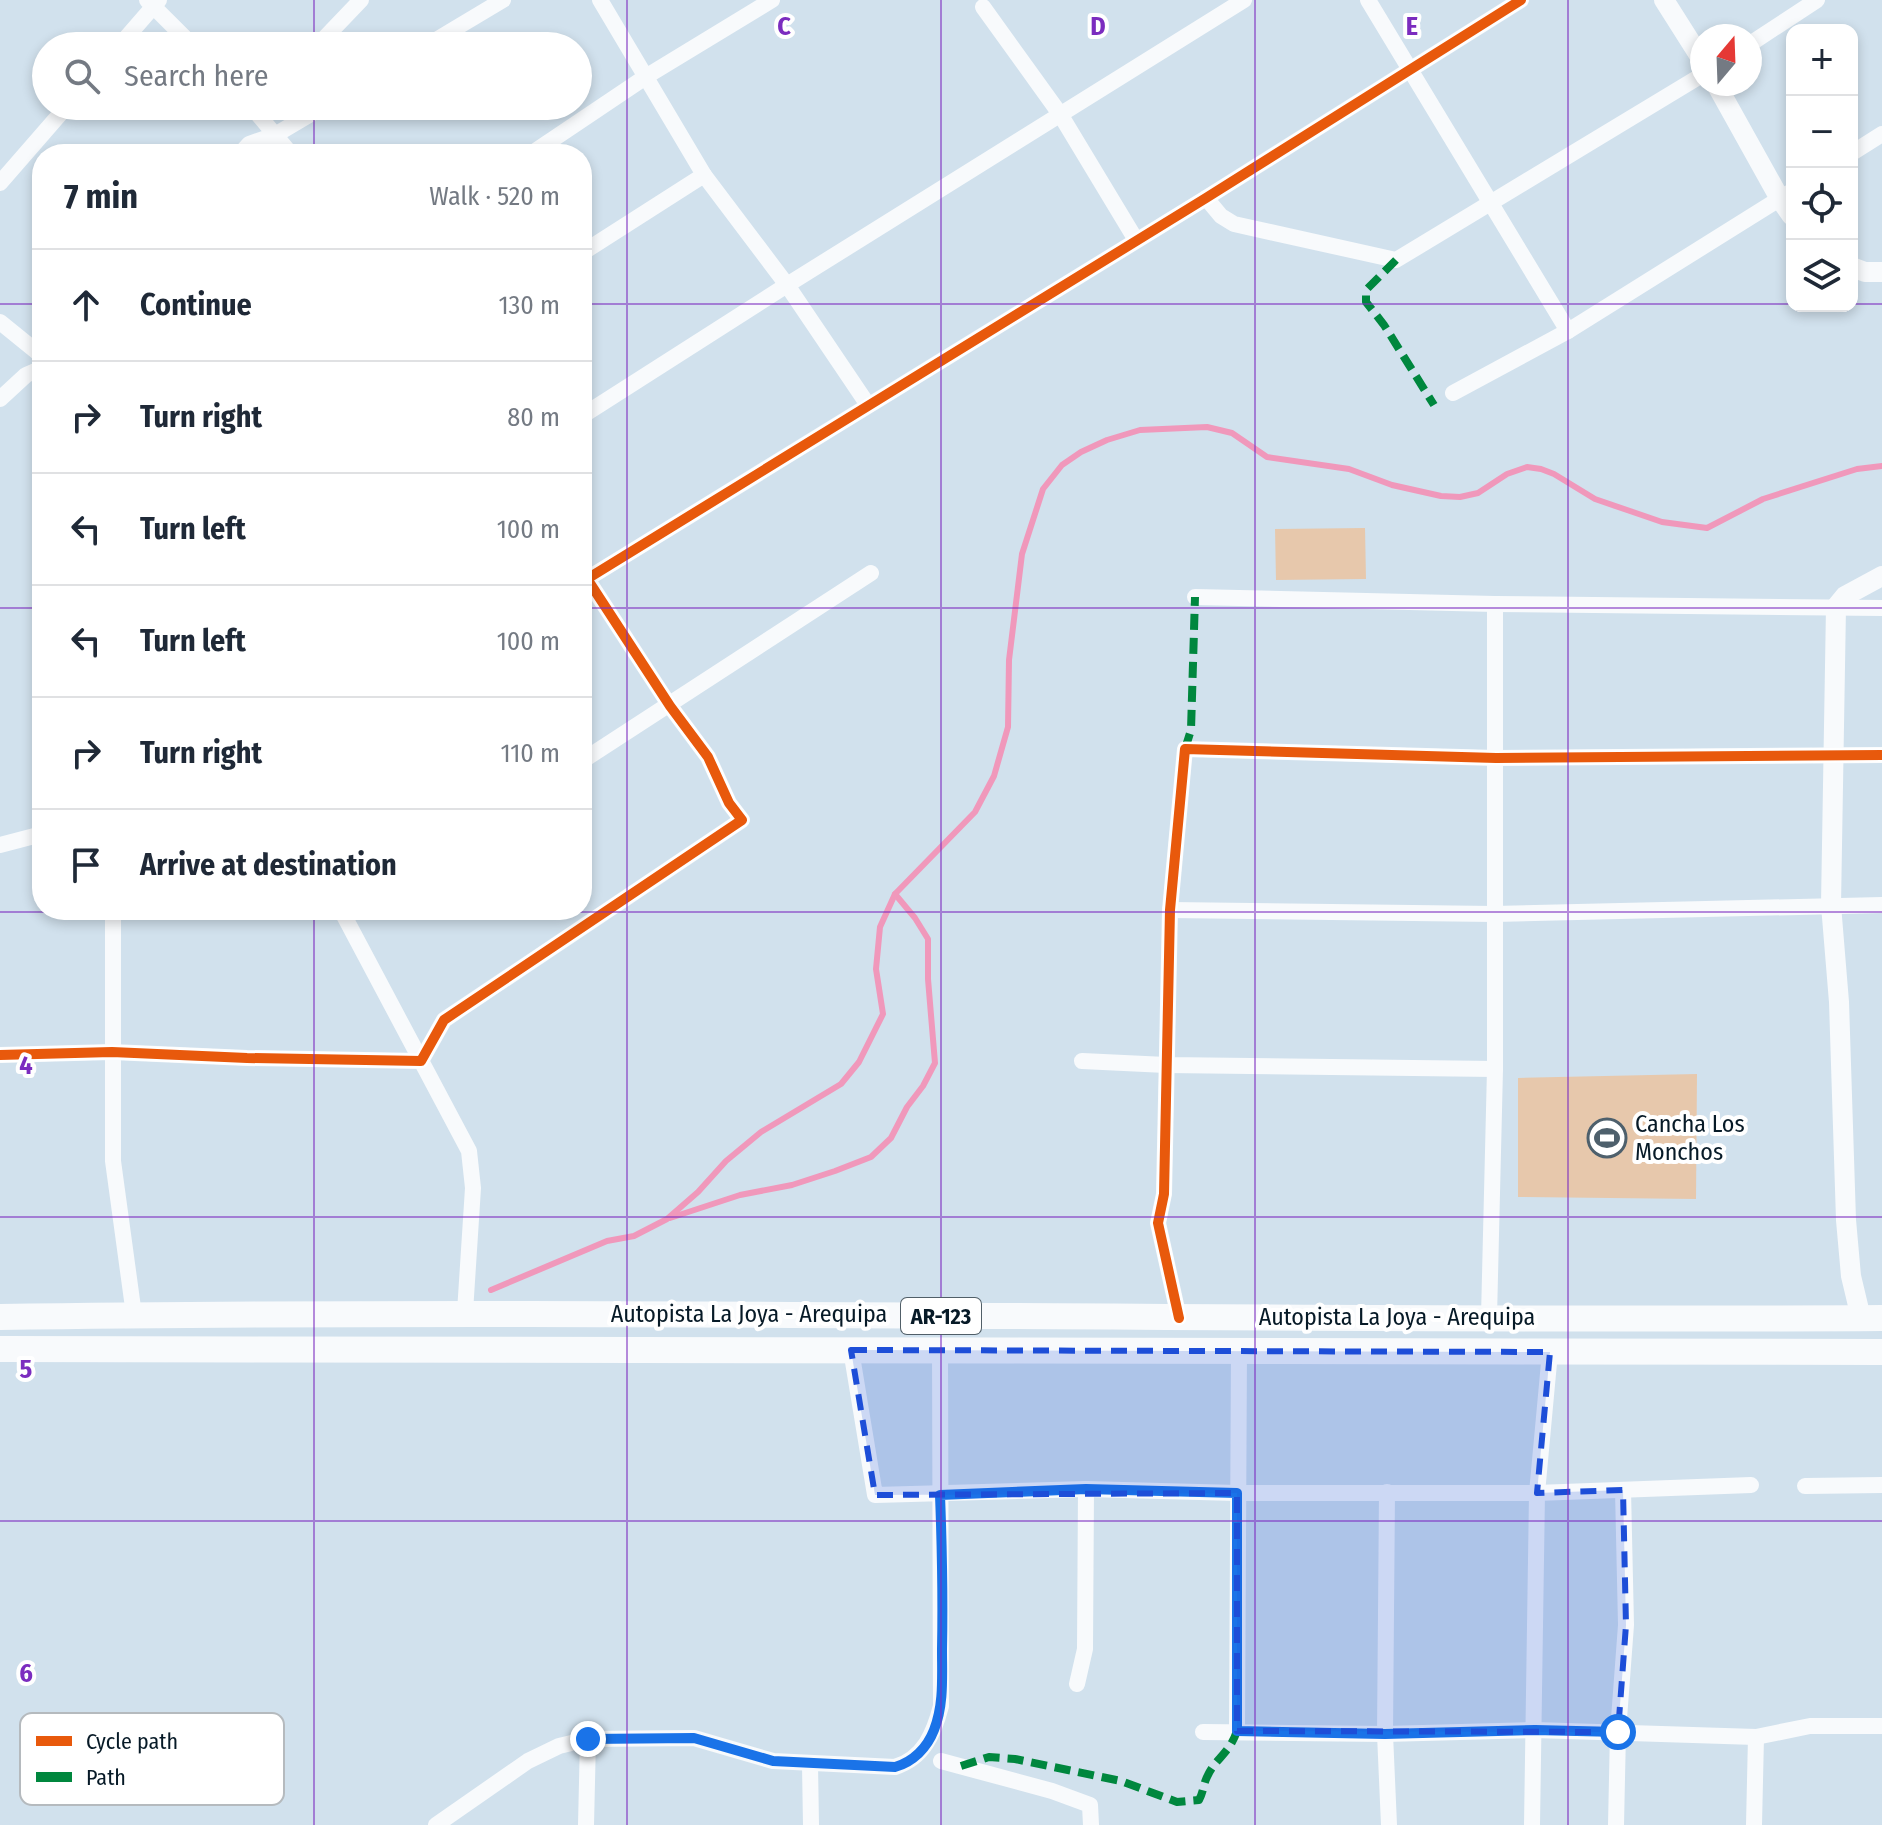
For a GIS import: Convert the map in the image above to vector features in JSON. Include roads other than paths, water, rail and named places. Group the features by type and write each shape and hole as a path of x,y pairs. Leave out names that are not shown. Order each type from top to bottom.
{"main road":[{"name":"Autopista La Joya - Arequipa","path":"0,1317 465,1312 1179,1318 1872,1318"},
{"name":"Autopista La Joya - Arequipa","path":"0,1349 1882,1352"}],"street":[{"path":"330,32 361,0"},
{"path":"449,32 503,0"},
{"path":"600,0 704,175 787,285 868,405"},
{"path":"592,113 772,0"},
{"path":"592,410 1244,0"},
{"path":"1368,0 1568,331"},
{"path":"592,572 1206,198 1521,0"},
{"path":"1664,0 1690,41"},
{"path":"1762,36 1817,0"},
{"path":"130,32 154,2 181,32"},
{"path":"983,7 1060,114 1136,240"},
{"path":"1206,198 1221,216 1234,224 1396,260 1690,82"},
{"path":"1453,393 1568,331 1786,195 1724,96"},
{"path":"34,144 55,120"},
{"path":"264,120 283,144"},
{"path":"249,144 275,135 300,120"},
{"path":"546,144 582,120"},
{"path":"1858,149 1882,134"},
{"path":"0,183 32,146"},
{"path":"592,247 704,175"},
{"path":"1858,269 1882,272"},
{"path":"0,322 32,348"},
{"path":"0,399 32,372"},
{"path":"592,755 871,573"},
{"path":"1872,1318 1851,1276 1846,1220 1839,1002 1831,905 1836,607 1845,596 1882,576"},
{"path":"421,1061 444,1020 742,820 729,803 708,757 592,589"},
{"path":"1195,597 1882,608"},
{"path":"1489,1317 1495,1069 1495,604"},
{"path":"1179,1318 1158,1223 1164,1194 1170,910 1185,749 1496,758 1882,755"},
{"path":"0,845 32,837"},
{"path":"1170,910 1494,914 1882,905"},
{"path":"113,920 113,1161 134,1315"},
{"path":"348,920 469,1151 473,1188 465,1312"},
{"path":"0,1055 112,1052 421,1061"},
{"path":"1082,1061 1495,1069"},
{"path":"436,1825 528,1761 559,1746 588,1739 694,1738 773,1761 810,1765 895,1767 908,1763 919,1754 934,1733 941,1706 940,1349"},
{"path":"851,1350 875,1495 1086,1489 1237,1493 1537,1493 1751,1485"},
{"path":"1237,1731 1239,1350"},
{"path":"1532,1825 1537,1493 1550,1352"},
{"path":"1805,1486 1882,1485"},
{"path":"1077,1684 1085,1649 1086,1489"},
{"path":"1616,1825 1618,1732 1626,1625 1623,1490"},
{"path":"1387,1492 1385,1734 1389,1825"},
{"path":"1203,1732 1385,1734 1535,1730 1756,1737 1810,1726 1882,1726"},
{"path":"1754,1825 1756,1737"},
{"path":"586,1825 588,1739"},
{"path":"941,1761 1052,1791 1090,1805 1091,1825"},
{"path":"810,1765 811,1825"}],"waterway":[{"path":"491,1290 607,1241 634,1236 667,1219 698,1192 726,1161 761,1132 841,1084 859,1062 883,1014 876,969 880,927 895,894 975,812 994,776 1008,727 1009,660 1022,554 1043,489 1062,465 1081,452 1140,430 1207,427 1232,433 1267,457 1349,469 1392,485 1441,496 1460,497 1478,493 1507,474 1527,467 1541,469 1595,499 1662,522 1707,528 1763,499 1857,469 1882,466"},
{"path":"670,1218 740,1195 792,1185 835,1171 871,1157 891,1138 935,1063 928,939 895,894"}],"place":[{"name":"Cancha Los Monchos","path":"1607,1138"}]}
